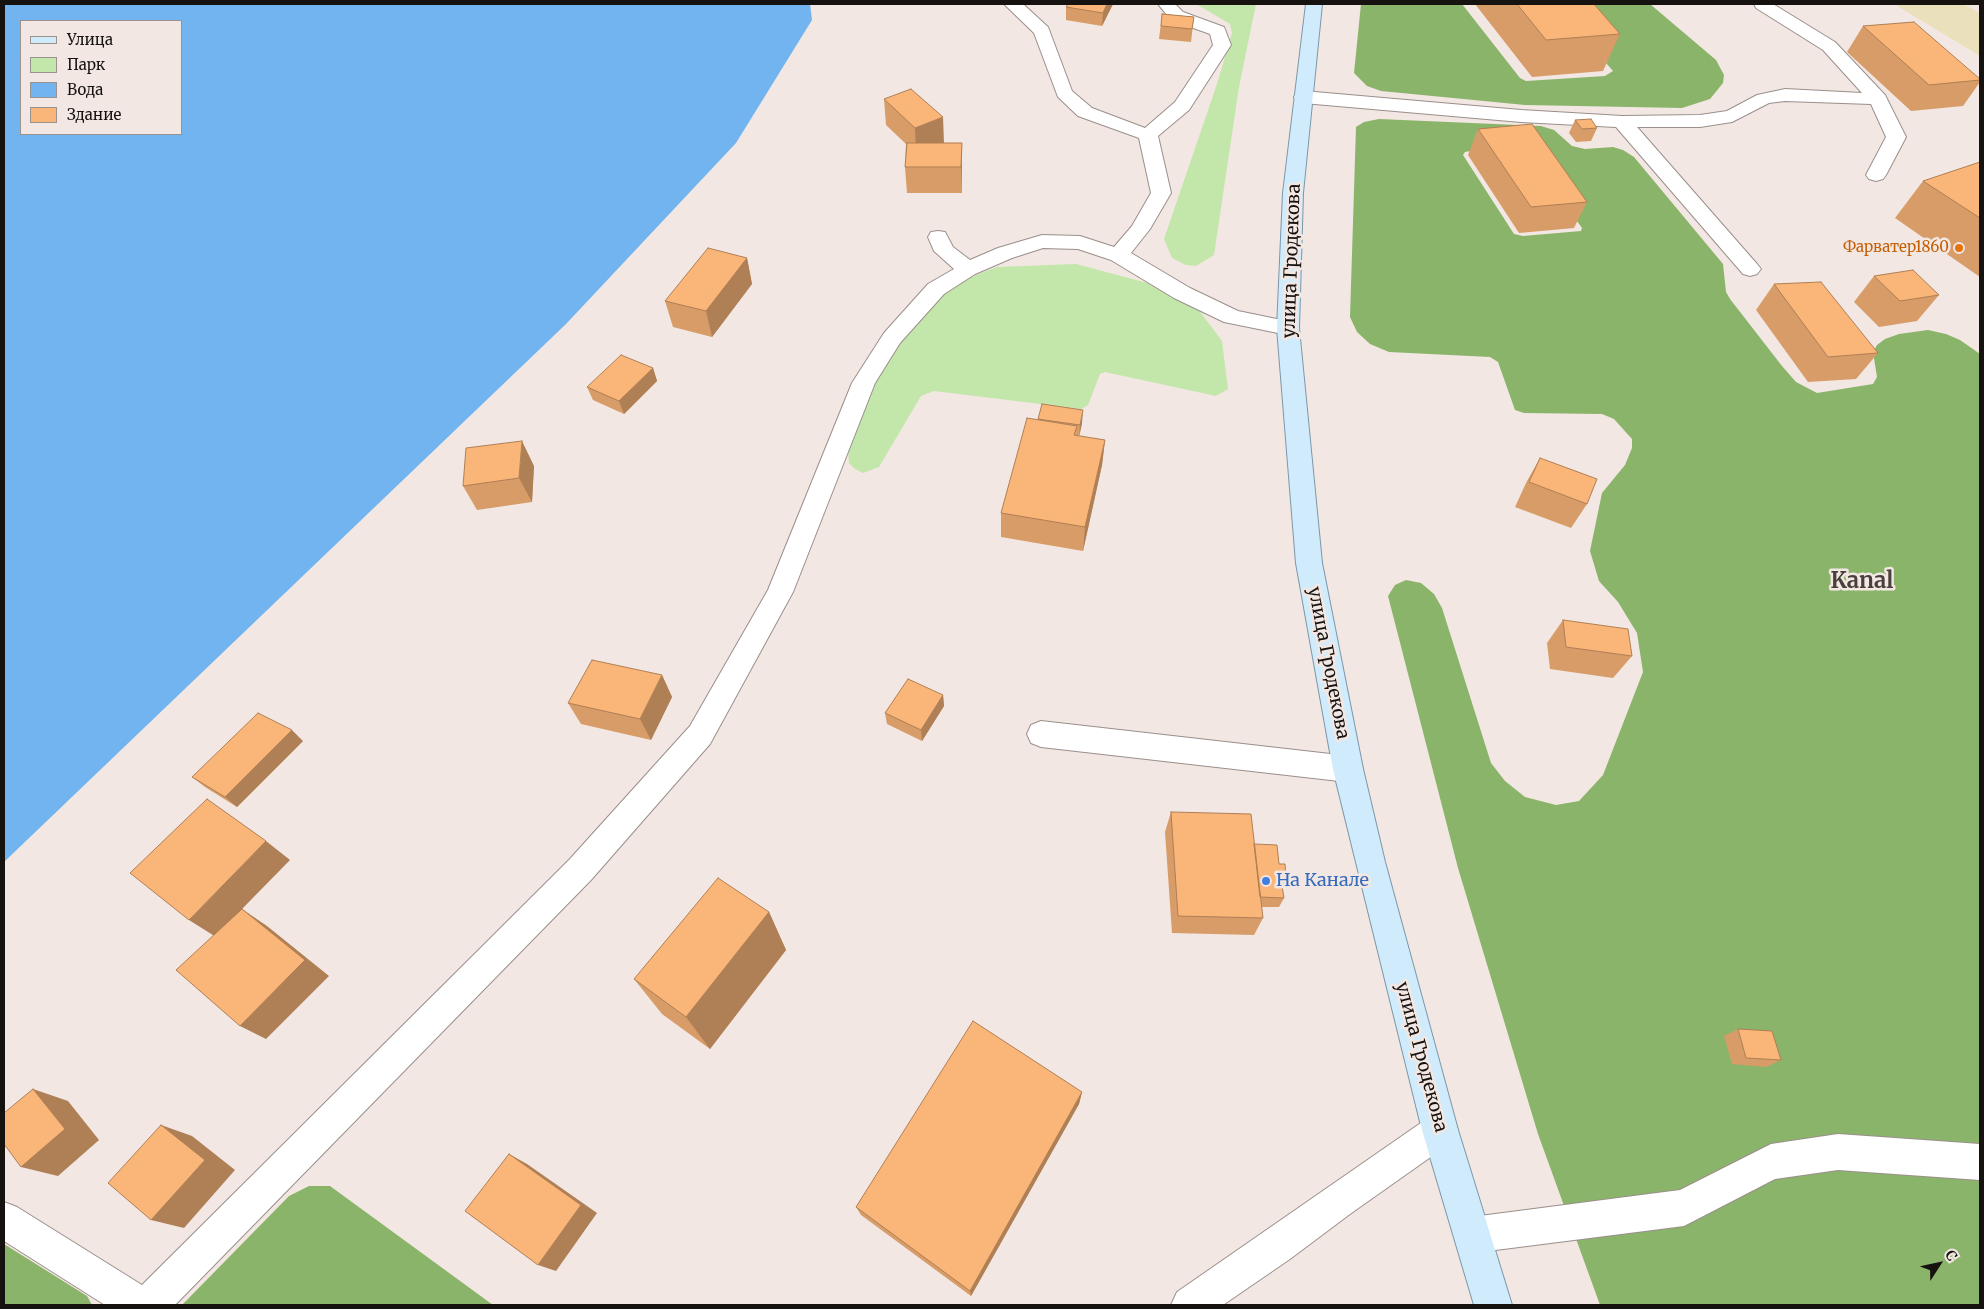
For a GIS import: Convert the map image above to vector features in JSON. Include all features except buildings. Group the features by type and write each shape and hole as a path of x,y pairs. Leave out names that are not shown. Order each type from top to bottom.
{"main road":[{"name":"улица Гродекова","path":"1314,4 1293,193 1288,328 1309,563 1348,769 1370,862 1440,1130 1493,1305"}],"lane":[{"path":"1012,4 1023,10 1042,31 1064,94 1085,112 1148,135"},
{"path":"1148,135 1182,106 1222,45 1218,31 1177,16 1166,4"},
{"path":"1762,4 1829,46 1878,99 1896,137 1876,175"},
{"path":"1304,97 1521,116 1622,122 1700,122 1732,116 1764,99 1785,95 1878,99"},
{"path":"1622,122 1750,269"},
{"path":"1118,255 1140,229 1162,193 1148,135"},
{"path":"938,237 944,251 968,269"},
{"path":"149,1305 580,870 700,735 780,592 864,383 892,338 936,289 968,269 1005,253 1042,241 1080,243 1118,255 1182,293 1232,316 1288,328"},
{"path":"1041,734 1348,769"},
{"path":"1190,1305 1277,1246 1337,1201 1440,1130"},
{"path":"1472,1235 1684,1208 1771,1162 1838,1152 1980,1162"},
{"path":"4,1220 139,1305"}],"green space":[{"path":"1196,4 1256,4 1239,87 1214,255 1196,266 1186,265 1172,258 1164,239 1217,84 1232,33 1230,24"},
{"path":"1361,4 1462,4 1520,78 1526,81 1605,76 1613,71 1555,4 1650,4 1716,60 1724,75 1723,83 1710,99 1682,108 1525,105 1381,91 1367,86 1354,73"},
{"path":"1379,119 1541,126 1554,130 1572,146 1585,149 1613,147 1623,150 1634,157 1723,264 1726,292 1730,299 1782,366 1796,382 1817,393 1873,384 1877,377 1873,352 1877,345 1885,339 1899,334 1928,330 1946,334 1960,340 1980,354 1980,1305 1600,1305 1538,1134 1458,868 1388,596 1395,585 1406,580 1421,583 1434,594 1442,608 1491,763 1505,781 1525,797 1556,805 1579,801 1603,775 1643,672 1637,633 1618,602 1599,581 1590,551 1602,493 1625,465 1632,448 1632,439 1614,419 1602,414 1524,413 1515,410 1498,362 1490,357 1389,352 1370,344 1357,332 1350,317 1356,127 1364,122","holes":["1525,149 1582,228 1581,231 1523,236 1514,234 1463,155 1465,152 1471,151"]},
{"path":"1076,264 1170,289 1195,305 1222,341 1228,389 1216,396 1105,372 1100,374 1088,405 1081,409 934,391 921,396 879,467 863,473 849,463 848,451 871,384 899,340 941,295 968,278 997,267"},
{"path":"309,1186 330,1186 493,1305 182,1305 289,1196"},
{"path":"4,1244 87,1296 92,1305 4,1305"}],"sand":[{"path":"1894,4 1963,4 1980,13 1980,56"}],"water":[{"path":"4,4 810,4 812,20 736,143 566,324 4,862"}],"place":[{"name":"Фарватер1860","path":"1959,248"},
{"name":"На Канале","path":"1266,881"}],"district":[{"name":"Kanal","path":"1862,582"}]}
